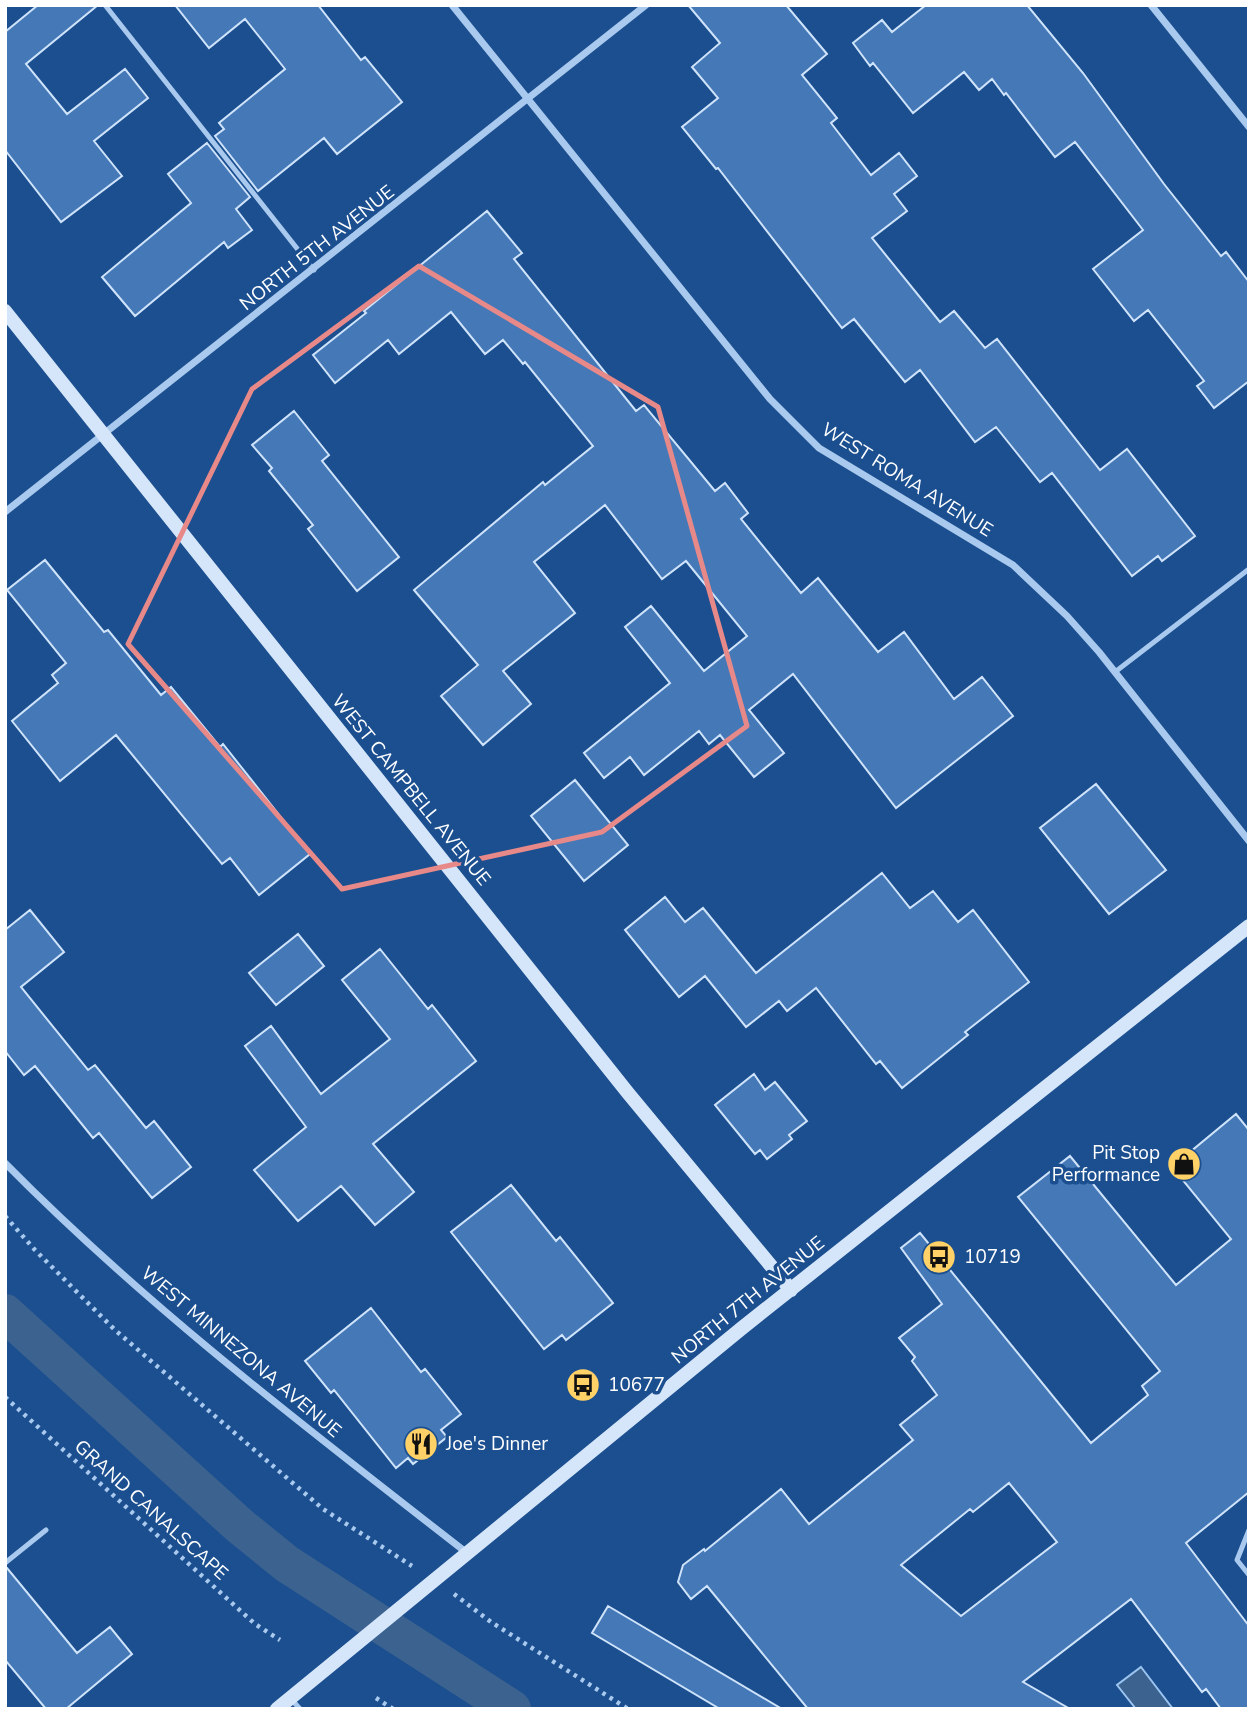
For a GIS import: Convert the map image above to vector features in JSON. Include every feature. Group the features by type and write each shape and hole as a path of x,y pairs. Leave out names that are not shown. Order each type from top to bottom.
{"main road":[{"name":"WEST CAMPBELL AVENUE","path":"5,311 628,1093 791,1290"},
{"name":"NORTH 7TH AVENUE","path":"277,1709 295,1703 349,1649 421,1590 791,1290 1249,926"}],"street":[{"name":"WEST ROMA AVENUE","path":"452,5 770,399 819,448 1013,565 1067,616 1115,672 1249,841"},
{"name":"NORTH 5TH AVENUE","path":"5,512 646,5"},
{"path":"1150,5 1249,127"},
{"name":"WEST MINNEZONA AVENUE","path":"5,1163 34,1193 191,1335 467,1553"}],"lane":[{"path":"105,5 314,270"},
{"path":"1115,672 1249,569"},
{"path":"5,1563 46,1530"},
{"path":"1249,1530 1237,1560 1249,1575"}],"path":[{"path":"5,1216 115,1330 323,1509 435,1580 491,1622 628,1709"},
{"name":"GRAND CANALSCAPE","path":"5,1397 256,1624 280,1640"},
{"path":"376,1698 393,1709"}],"highlighted area":[{"path":"419,266 658,407 747,726 602,832 342,889 128,644 252,389"}],"water":[{"path":"1141,1667 1173,1709 1136,1709 1117,1685"}],"building":[{"path":"38,5 98,5 26,64 67,114 125,69 148,98 94,141 122,176 61,222 5,150 5,32"},
{"path":"175,5 318,5 361,60 365,57 402,102 337,154 324,138 258,191 215,136 224,129 219,123 285,69 245,19 209,48"},
{"path":"688,5 786,5 827,54 802,75 837,118 831,123 871,175 899,153 917,176 894,194 907,211 872,238 940,322 954,311 985,348 997,339 1100,470 1127,449 1195,536 1162,561 1158,556 1132,576 1052,473 1040,482 996,427 975,442 920,370 905,382 854,319 842,328 718,168 716,169 682,127 718,98 692,67 720,43"},
{"path":"926,5 1027,5 1083,73 1164,184 1221,256 1226,252 1249,282 1249,381 1214,408 1197,386 1204,381 1148,310 1134,321 1093,269 1143,230 1075,142 1055,157 992,79 979,90 964,72 913,113 873,63 870,66 853,43 882,20 892,32"},
{"path":"207,143 250,197 236,209 252,230 228,248 224,242 135,316 102,277 191,203 168,174"},
{"path":"487,211 522,253 514,259 636,411 644,405 715,491 725,483 748,513 741,519 801,593 818,578 878,652 904,632 954,699 982,677 1013,716 896,808 793,674 749,710 784,753 754,777 720,735 709,744 699,731 644,775 630,757 604,778 584,753 670,683 625,627 651,606 704,671 747,636 686,561 662,579 605,505 534,562 575,613 503,671 531,704 483,745 441,696 478,665 414,590 543,482 545,485 593,446 525,362 523,364 503,340 485,354 451,312 399,354 388,340 335,383 313,355"},
{"path":"294,411 329,455 322,461 399,557 357,591 308,529 313,525 269,471 272,468 252,445"},
{"path":"45,560 104,632 108,630 161,695 171,687 220,747 223,744 310,854 259,895 230,858 222,864 116,735 60,781 12,721 58,683 52,675 66,663 7,590"},
{"path":"575,780 628,845 584,881 531,816"},
{"path":"1096,784 1166,870 1109,914 1040,828"},
{"path":"882,873 910,908 933,891 958,922 973,910 1029,982 965,1032 968,1035 902,1088 880,1061 876,1064 816,988 787,1011 779,1001 746,1027 705,976 679,997 625,930 665,897 685,922 703,908 756,973"},
{"path":"30,910 64,952 21,987 88,1070 95,1065 146,1128 154,1121 191,1167 152,1198 99,1133 93,1138 35,1066 24,1075 5,1051 5,930"},
{"path":"298,934 324,966 276,1005 249,973"},
{"path":"380,949 428,1009 432,1005 476,1061 373,1144 414,1192 375,1225 341,1186 298,1221 254,1170 306,1127 245,1046 271,1026 321,1094 390,1039 342,980"},
{"path":"754,1074 765,1090 775,1082 807,1121 789,1135 792,1139 767,1159 760,1150 755,1154 715,1105"},
{"path":"1236,1114 1249,1130 1249,1492 1186,1543 1249,1626 1249,1709 1221,1709 1206,1689 1202,1692 1131,1599 1023,1682 1070,1709 808,1709 707,1586 691,1599 678,1582 683,1565 704,1549 705,1551 781,1489 809,1524 913,1440 900,1425 937,1395 912,1361 915,1357 899,1338 942,1304 901,1248 920,1233 1091,1443 1148,1395 1142,1386 1160,1371 1018,1197 1070,1156 1176,1285 1231,1239 1172,1167","holes":["1009,1483 1057,1542 961,1616 901,1565 970,1509 973,1512"]},
{"path":"511,1185 556,1241 560,1237 613,1303 566,1340 562,1335 544,1349 451,1232"},
{"path":"371,1308 421,1372 425,1369 461,1414 441,1430 447,1437 413,1464 408,1458 396,1468 334,1390 331,1393 305,1361"},
{"path":"5,1568 77,1653 110,1627 132,1654 66,1709 46,1709 5,1660"},
{"path":"608,1606 782,1709 720,1709 592,1633"}],"waterway":[{"path":"5,1313 240,1526 287,1564 512,1709"}],"place":[{"name":"Pit Stop Performance","path":"1184,1164"},
{"name":"10719","path":"939,1257"},
{"name":"10677","path":"583,1385"},
{"name":"Joe's Dinner","path":"421,1444"}]}
